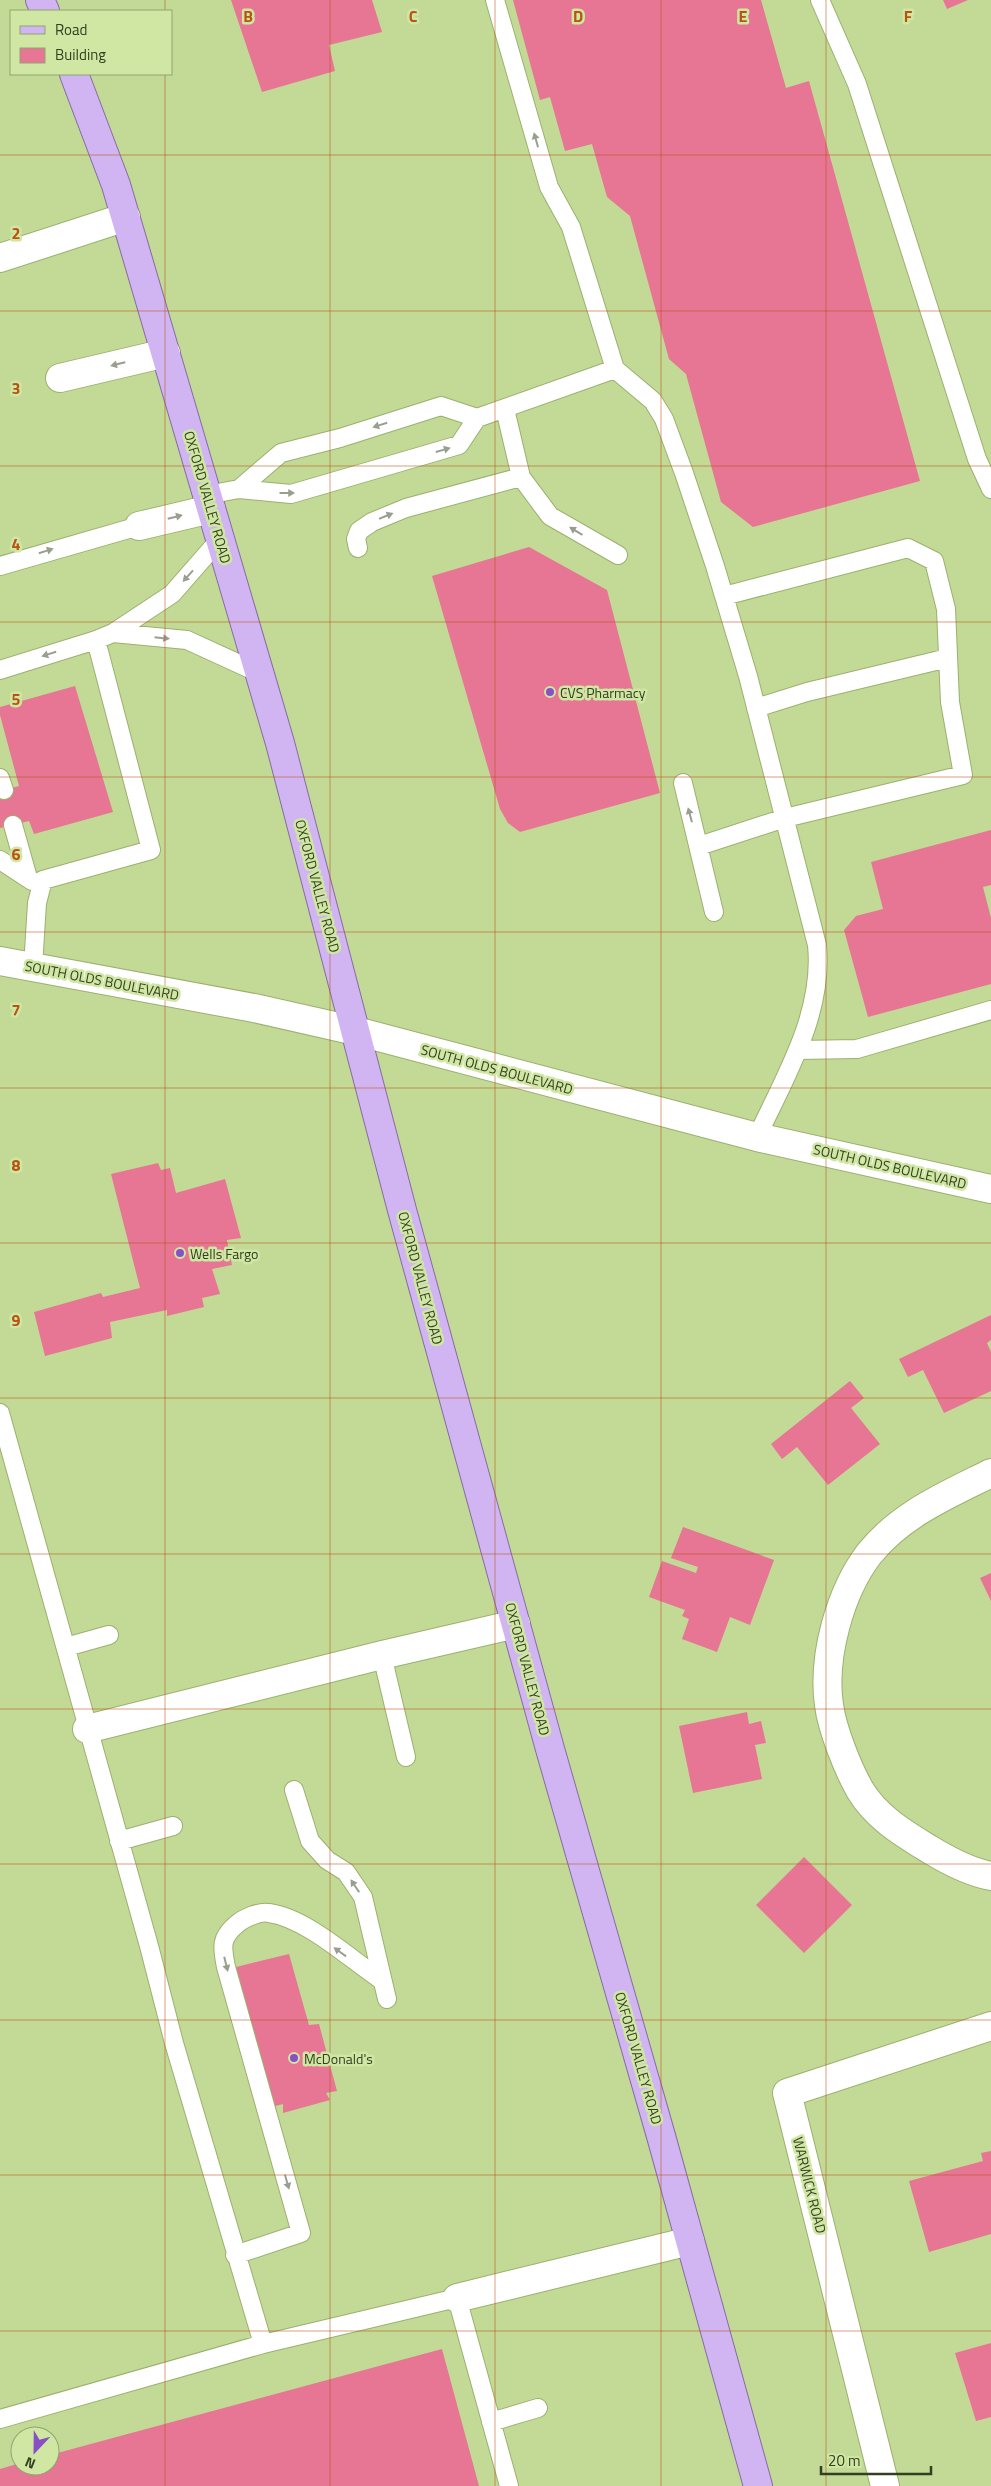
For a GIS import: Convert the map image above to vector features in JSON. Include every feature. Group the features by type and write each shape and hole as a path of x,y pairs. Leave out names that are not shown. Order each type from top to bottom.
{"main road":[{"name":"OXFORD VALLEY ROAD","path":"74,75 116,185 259,673 356,1031 402,1210 758,2486"}],"street":[{"path":"0,258 126,218"},
{"path":"60,378 166,353"},
{"path":"139,526 209,502"},
{"name":"SOUTH OLDS BOULEVARD","path":"0,961 254,1008 356,1031 757,1136 991,1189"},
{"path":"991,1473 917,1510 890,1531 868,1555 846,1595 835,1623 828,1675 829,1705 836,1735 860,1790 881,1816 901,1832 947,1860 991,1876"},
{"path":"87,1729 382,1655 516,1624"},
{"name":"WARWICK ROAD","path":"885,2486 787,2093 991,2026"},
{"path":"457,2298 690,2241"}],"lane":[{"path":"495,0 549,186 571,227 615,369 653,402 664,418 724,596 785,818 816,945 819,966 811,1013 798,1050 757,1136"},
{"path":"820,0 857,84 977,460 991,489"},
{"path":"209,502 239,489 280,453 340,438 441,406 477,418 615,369"},
{"path":"504,409 521,476 550,516 618,555"},
{"path":"239,489 291,494 460,445 477,418"},
{"path":"358,548 356,539 359,531 372,522 406,508 521,476"},
{"path":"0,566 139,526"},
{"path":"0,670 113,633 172,594 220,539"},
{"path":"699,846 785,818 963,775 950,702 946,609 934,561 908,548 724,596"},
{"path":"113,633 187,640 259,673"},
{"path":"0,860 34,882 151,850 96,640"},
{"path":"756,708 808,692 948,658"},
{"path":"683,783 714,912"},
{"path":"13,825 34,882 37,903 33,967"},
{"path":"798,1050 857,1049 991,1010"},
{"path":"0,1413 235,2254 263,2344"},
{"path":"66,1647 109,1635"},
{"path":"382,1655 406,1757"},
{"path":"294,1790 310,1841 327,1860 346,1872 363,1897 386,1999"},
{"path":"119,1841 173,1826"},
{"path":"235,2254 302,2233 221,1946 229,1930 243,1919 267,1912 300,1925 380,1979"},
{"path":"0,2419 263,2344 457,2298 509,2486"},
{"path":"491,2422 538,2408"}],"building":[{"path":"231,0 372,0 382,32 329,45 335,71 262,92"},
{"path":"513,0 761,0 786,88 809,81 920,481 753,527 721,502 686,374 669,359 630,216 607,197 592,144 565,151 550,97 540,100"},
{"path":"943,0 968,0 947,9"},
{"name":"CVS Pharmacy","path":"529,547 607,590 660,793 520,832 508,823 500,809 432,576"},
{"path":"75,686 113,812 34,834 29,821 0,828 0,791 19,786 0,715 0,707"},
{"path":"991,830 991,885 983,887 991,918 991,984 868,1017 844,930 856,916 883,909 871,862"},
{"name":"Wells Fargo","path":"158,1163 161,1170 170,1168 176,1193 225,1179 241,1238 227,1240 232,1265 212,1269 220,1294 202,1298 204,1307 167,1316 167,1310 110,1322 112,1338 45,1356 34,1312 101,1293 103,1297 140,1288 111,1174"},
{"path":"991,1315 991,1340 987,1343 991,1352 991,1391 944,1413 923,1370 908,1377 899,1359"},
{"path":"850,1381 864,1398 851,1408 880,1444 828,1485 797,1447 782,1459 771,1444"},
{"path":"683,1527 774,1560 750,1625 730,1617 717,1652 682,1639 689,1619 682,1616 685,1610 649,1597 662,1561 696,1573 698,1567 671,1558"},
{"path":"991,1573 991,1601 980,1578"},
{"path":"747,1712 749,1724 761,1721 766,1743 755,1745 762,1779 693,1793 679,1726"},
{"path":"804,1857 852,1905 804,1953 756,1905"},
{"name":"McDonald's","path":"289,1954 309,2025 319,2024 337,2091 326,2093 330,2100 283,2113 283,2104 272,2107 236,1967"},
{"path":"991,2151 991,2234 929,2252 909,2181 983,2161 981,2153"},
{"path":"991,2343 991,2417 976,2421 955,2353"},
{"path":"442,2349 479,2486 0,2486 0,2469 10,2466 10,2476 60,2476 60,2452"}],"place":[{"name":"CVS Pharmacy","path":"550,692"},
{"name":"Wells Fargo","path":"180,1253"},
{"name":"McDonald's","path":"294,2058"}]}
